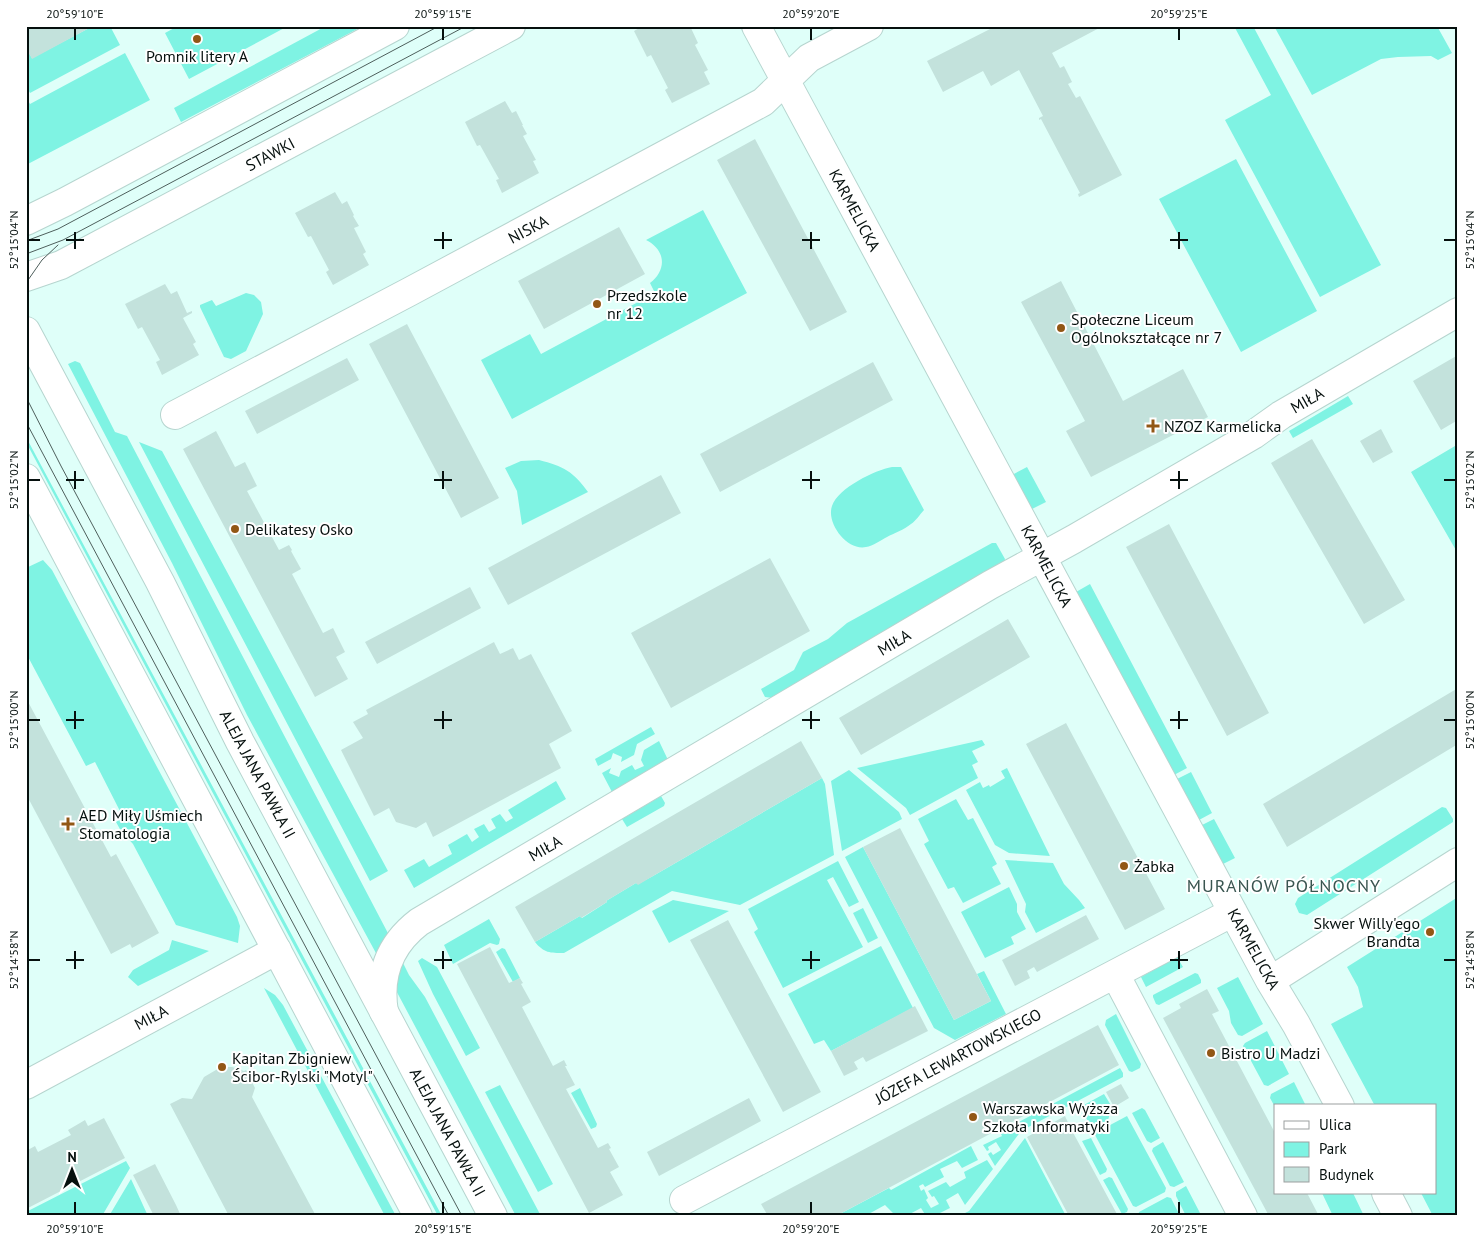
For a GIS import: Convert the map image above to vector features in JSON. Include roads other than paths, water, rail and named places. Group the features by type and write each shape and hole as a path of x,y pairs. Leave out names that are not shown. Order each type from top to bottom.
{"street":[{"path":"26,221 395,26"},
{"name":"STAWKI","path":"26,278 61,265 511,26"},
{"name":"KARMELICKA","path":"756,26 1270,981 1296,1024 1339,1104"},
{"name":"NISKA","path":"175,415 763,102 809,58 869,26"},
{"name":"MIŁA","path":"384,1012 382,988 386,965 392,952 403,937 419,922 1042,556 1253,435 1281,415 1458,312"},
{"name":"ALEJA JANA PAWŁA II","path":"26,331 160,582 240,742 493,1216"},
{"path":"26,478 418,1216"},
{"path":"1270,981 1458,862"},
{"name":"JÓZEFA LEWARTOWSKIEGO","path":"684,1200 1233,912"},
{"name":"MIŁA","path":"26,1085 277,950"},
{"path":"1115,974 1243,1216"},
{"path":"1387,1194 1398,1216"}],"tram line":[{"path":"26,241 58,229 439,26"},
{"path":"26,254 63,240 466,26"},
{"path":"26,283 42,260 58,245"},
{"path":"26,397 61,466 462,1216"},
{"path":"26,422 449,1216"}],"place":[{"name":"Pomnik litery A","path":"197,39"},
{"name":"Przedszkole nr 12","path":"597,304"},
{"name":"Społeczne Liceum Ogólnokształcące nr 7","path":"1061,328"},
{"name":"NZOZ Karmelicka","path":"1153,426"},
{"name":"Delikatesy Osko","path":"235,529"},
{"name":"AED Miły Uśmiech Stomatologia","path":"68,824"},
{"name":"Żabka","path":"1124,866"},
{"name":"Skwer Willy'ego Brandta","path":"1430,932"},
{"name":"Bistro U Madzi","path":"1211,1053"},
{"name":"Kapitan Zbigniew Ścibor-Rylski \"Motyl\"","path":"222,1067"},
{"name":"Warszawska Wyższa Szkoła Informatyki","path":"973,1117"}],"district":[{"name":"MURANÓW PÓŁNOCNY","path":"1284,886"}]}
